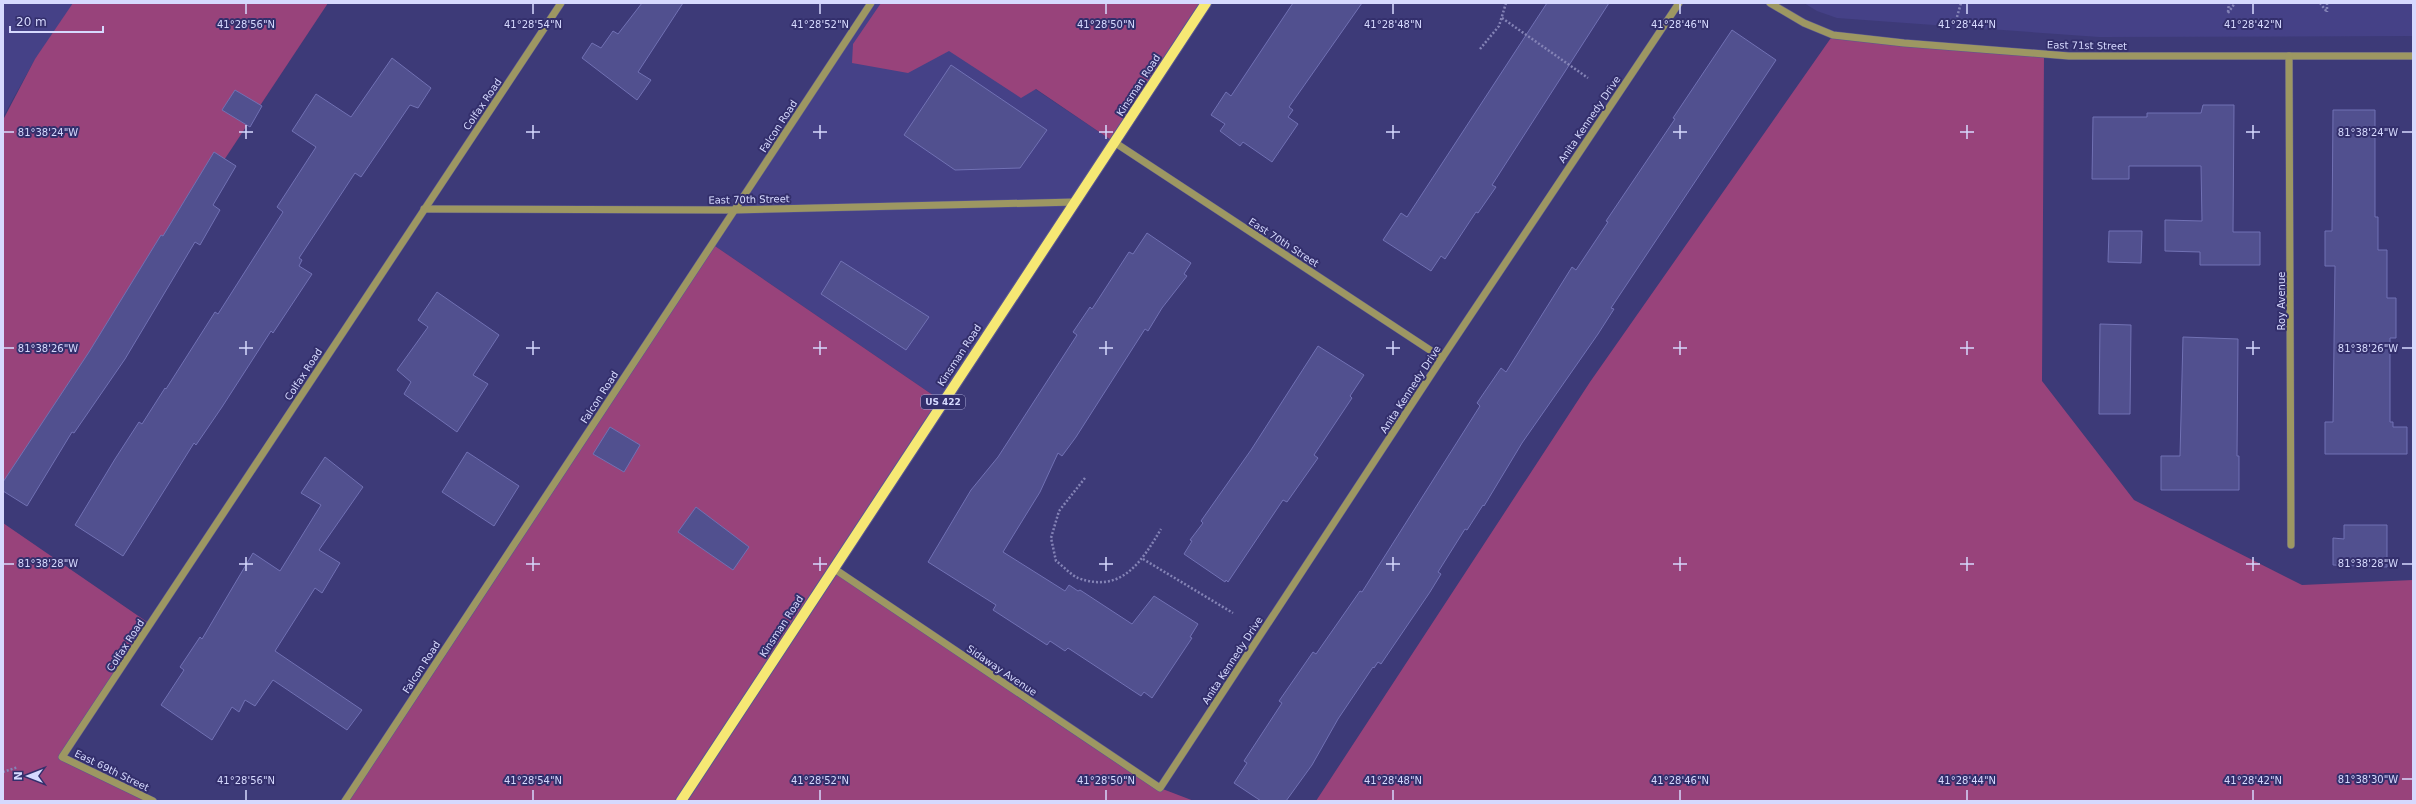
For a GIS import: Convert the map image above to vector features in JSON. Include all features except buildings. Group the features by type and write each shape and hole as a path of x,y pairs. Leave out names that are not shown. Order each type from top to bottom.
{"main road":[{"name":"Kinsman Road","path":"681,801 1206,3"}],"street":[{"name":"Colfax Road","path":"62,757 561,3"},
{"name":"Falcon Road","path":"345,801 870,3"},
{"name":"Anita Kennedy Drive","path":"1160,788 1442,358 1679,3"},
{"name":"East 71st Street","path":"1770,3 1804,23 1833,35 2069,56 2413,56"},
{"name":"Roy Avenue","path":"2289,56 2291,546"},
{"name":"East 70th Street","path":"1114,142 1442,358"},
{"name":"East 70th Street","path":"424,209 734,210 1075,202"},
{"name":"Sidaway Avenue","path":"833,568 1160,788"},
{"name":"East 69th Street","path":"62,757 153,801"}],"path":[{"path":"1480,49 1499,26 1506,3"},
{"path":"1957,17 1961,3"},
{"path":"2229,3 2228,12 2236,3"},
{"path":"2320,3 2327,12 2327,3"},
{"path":"1502,18 1588,78"},
{"path":"1085,478 1059,511 1051,538 1056,561 1077,578 1099,582 1125,576 1143,560 1161,529"},
{"path":"1143,560 1233,613"},
{"path":"3,772 18,767"}],"shaded area":[{"path":"3,3 88,3 35,59 3,117"},
{"path":"73,3 328,3 3,494 3,120 35,59"},
{"path":"871,3 907,3 1114,142 943,402 712,244"},
{"path":"881,3 1206,3 1114,142 1036,89 1021,98 949,51 908,73 852,63 853,44"},
{"path":"1804,3 2413,3 2413,36 2099,37 1837,18 1817,11"},
{"path":"1833,35 2044,54 2042,381 2134,500 2302,585 2413,580 2413,801 1316,801 1590,382"},
{"path":"712,244 943,402 833,568 1160,788 1194,801 345,801"},
{"path":"3,523 150,624 63,757 153,801 3,801"}]}
